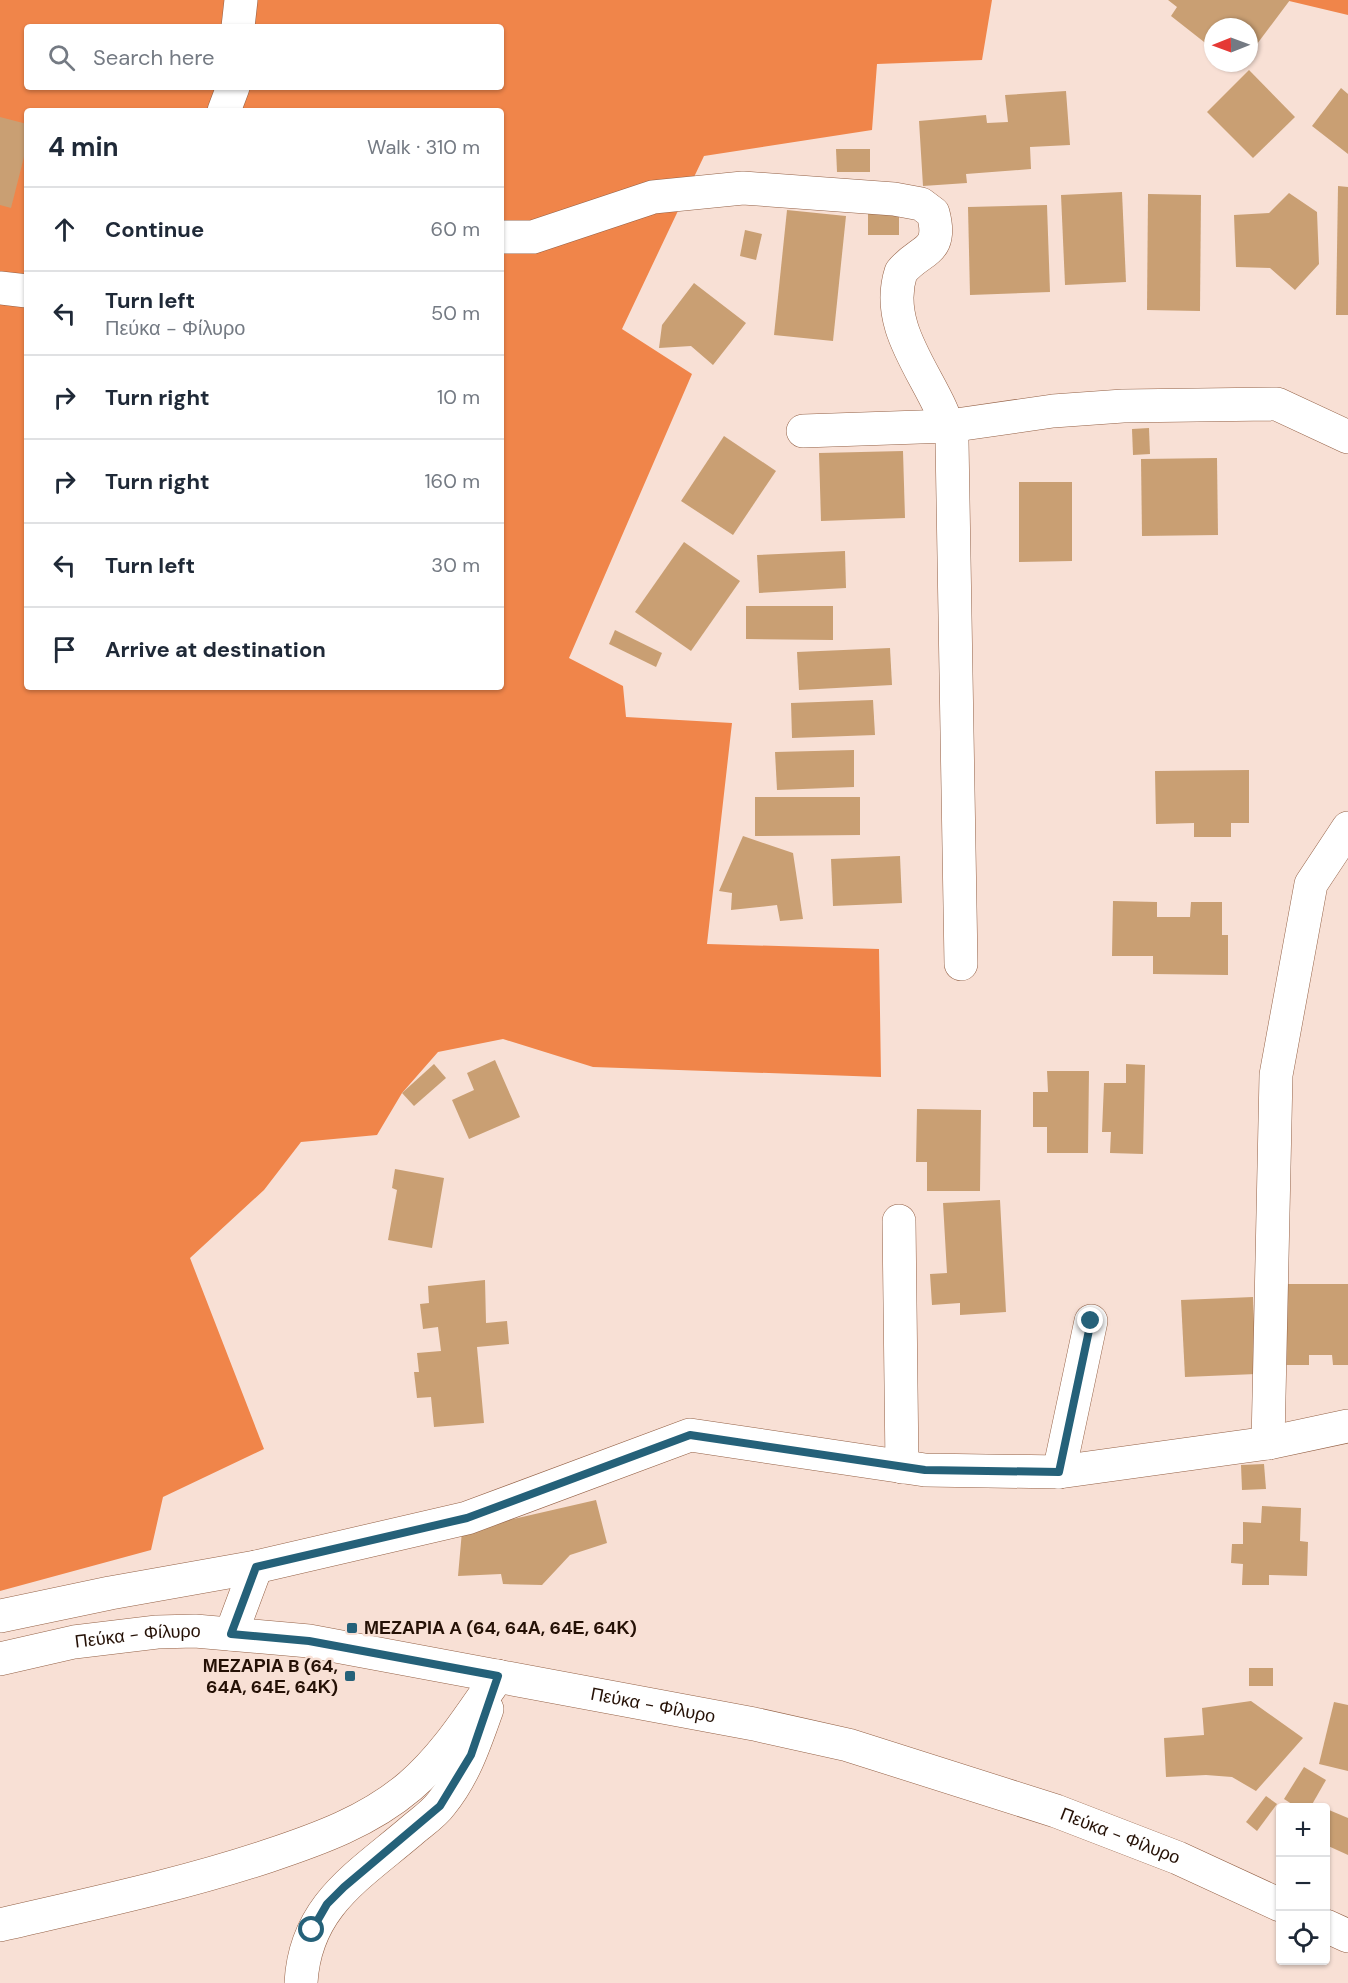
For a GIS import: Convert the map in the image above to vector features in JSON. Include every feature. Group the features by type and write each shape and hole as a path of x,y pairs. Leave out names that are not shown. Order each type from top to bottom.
{"street":[{"path":"238,24 241,0"},
{"path":"225,108 231,90"},
{"path":"504,237 533,237 653,196 743,188 894,199 921,204 933,213 935,241 930,251 901,272 897,300 909,349 949,426 954,459 961,964"},
{"path":"0,288 24,291"},
{"path":"803,430 949,426 1053,411 1123,405 1277,404 1348,437"},
{"path":"1268,1443 1276,1075 1311,884 1348,828"},
{"path":"899,1221 902,1467"},
{"path":"1059,1472 1091,1321"},
{"path":"0,1616 110,1593 256,1567 467,1518 690,1435 937,1471 1059,1472 1268,1443 1348,1426"},
{"path":"231,1634 256,1567"},
{"name":"Πεύκα - Φίλυρο","path":"0,1659 74,1642 134,1635 195,1631 231,1634 309,1641 754,1724 848,1745 1056,1811 1178,1858 1276,1903"},
{"path":"0,1925 202,1877 344,1828 401,1793 441,1755 498,1676"},
{"path":"302,1983 312,1930 327,1904 440,1806 455,1784 471,1755 498,1676"},
{"path":"1330,1928 1348,1936"}],"shaded area":[{"path":"0,0 992,0 982,60 877,64 872,130 704,156 622,329 692,374 569,658 623,686 626,717 732,723 707,944 879,949 881,1077 593,1067 503,1039 438,1052 402,1093 377,1135 301,1142 264,1190 190,1258 264,1449 163,1497 151,1550 0,1591"},
{"path":"1285,0 1348,0 1348,15"}],"building":[{"path":"1168,0 1290,0 1258,43 1258,18 1204,18 1204,42 1171,16 1177,7"},
{"path":"1247,72 1251,72 1295,117 1253,158 1207,112"},
{"path":"1341,88 1348,94 1348,154 1312,126"},
{"path":"1066,91 1070,145 1030,147 1031,169 966,174 967,183 923,186 919,121 986,115 987,123 1008,122 1005,95"},
{"path":"0,117 24,123 24,157 11,208 0,205"},
{"path":"836,149 870,149 870,172 837,172"},
{"path":"1338,186 1348,187 1348,315 1336,315"},
{"path":"1122,192 1126,282 1065,285 1061,195"},
{"path":"1289,193 1317,212 1319,264 1295,290 1270,268 1236,267 1234,215 1269,213"},
{"path":"1148,194 1201,195 1200,311 1147,310"},
{"path":"1047,205 1050,292 970,295 968,207"},
{"path":"868,206 899,206 899,235 868,235"},
{"path":"787,210 846,216 833,341 774,335"},
{"path":"745,230 762,234 756,260 740,256"},
{"path":"694,283 746,323 713,365 691,346 659,348 662,325"},
{"path":"1149,428 1150,454 1133,455 1132,429"},
{"path":"724,436 776,471 733,535 681,501"},
{"path":"903,451 905,518 821,521 819,453"},
{"path":"1217,458 1218,535 1142,536 1141,459"},
{"path":"1019,482 1072,482 1072,561 1019,562"},
{"path":"684,542 740,581 691,651 635,612"},
{"path":"845,551 846,588 759,593 757,555"},
{"path":"746,606 833,606 833,640 746,639"},
{"path":"615,630 662,653 656,667 609,644"},
{"path":"890,648 892,685 799,690 797,652"},
{"path":"873,700 875,735 792,738 791,703"},
{"path":"854,750 854,787 777,790 775,752"},
{"path":"1249,770 1249,823 1231,823 1231,837 1194,837 1194,823 1156,824 1155,771"},
{"path":"755,797 860,797 860,835 755,836"},
{"path":"743,836 793,853 803,919 780,921 777,905 731,910 732,893 719,891"},
{"path":"900,856 902,903 833,906 831,859"},
{"path":"1113,901 1157,902 1157,917 1190,917 1191,902 1222,902 1222,935 1228,935 1228,975 1153,974 1153,956 1112,956"},
{"path":"495,1060 520,1117 469,1139 452,1100 474,1090 467,1073"},
{"path":"434,1064 446,1078 414,1106 402,1093"},
{"path":"1126,1064 1145,1065 1143,1154 1110,1153 1111,1132 1102,1132 1104,1083 1126,1083"},
{"path":"1047,1071 1089,1071 1088,1153 1047,1153 1047,1127 1033,1127 1033,1092 1048,1092"},
{"path":"917,1109 981,1110 980,1191 927,1191 927,1162 916,1162"},
{"path":"395,1169 444,1178 432,1248 388,1240 397,1190 392,1188"},
{"path":"1000,1200 1006,1312 960,1315 960,1303 932,1305 930,1274 947,1273 943,1203"},
{"path":"485,1280 486,1323 507,1321 509,1344 477,1347 484,1423 434,1427 431,1397 417,1398 414,1372 419,1372 417,1353 441,1351 438,1327 423,1329 420,1304 429,1303 428,1286"},
{"path":"1285,1284 1348,1284 1348,1365 1333,1365 1332,1355 1309,1355 1309,1365 1284,1365"},
{"path":"1253,1297 1256,1374 1185,1377 1181,1300"},
{"path":"1264,1464 1266,1489 1242,1490 1241,1465"},
{"path":"596,1500 607,1543 570,1555 542,1585 503,1584 501,1574 458,1576 462,1531"},
{"path":"1262,1506 1301,1508 1300,1541 1308,1542 1307,1576 1269,1575 1269,1585 1242,1585 1243,1564 1231,1563 1232,1544 1243,1544 1243,1522 1261,1523"},
{"path":"1249,1668 1273,1668 1273,1686 1249,1686"},
{"path":"1251,1701 1303,1738 1256,1791 1232,1777 1206,1775 1166,1777 1164,1738 1204,1735 1202,1708"},
{"path":"1334,1702 1348,1705 1348,1771 1319,1764"},
{"path":"1304,1767 1326,1780 1313,1803 1290,1803 1284,1799"},
{"path":"1266,1796 1276,1803 1257,1831 1246,1822"},
{"path":"1330,1810 1348,1818 1348,1855 1330,1847"}],"place":[{"name":"ΜΕΖΑΡΙΑ A (64, 64Α, 64Ε, 64Κ)","path":"352,1628"},
{"name":"ΜΕΖΑΡΙΑ B (64, 64Α, 64Ε, 64Κ)","path":"350,1676"}],"route":[{"path":"312,1930 327,1904 344,1887 440,1806 471,1755 498,1676 309,1641 231,1634 256,1567 467,1518 690,1435 925,1470 1059,1472 1091,1321"}]}
